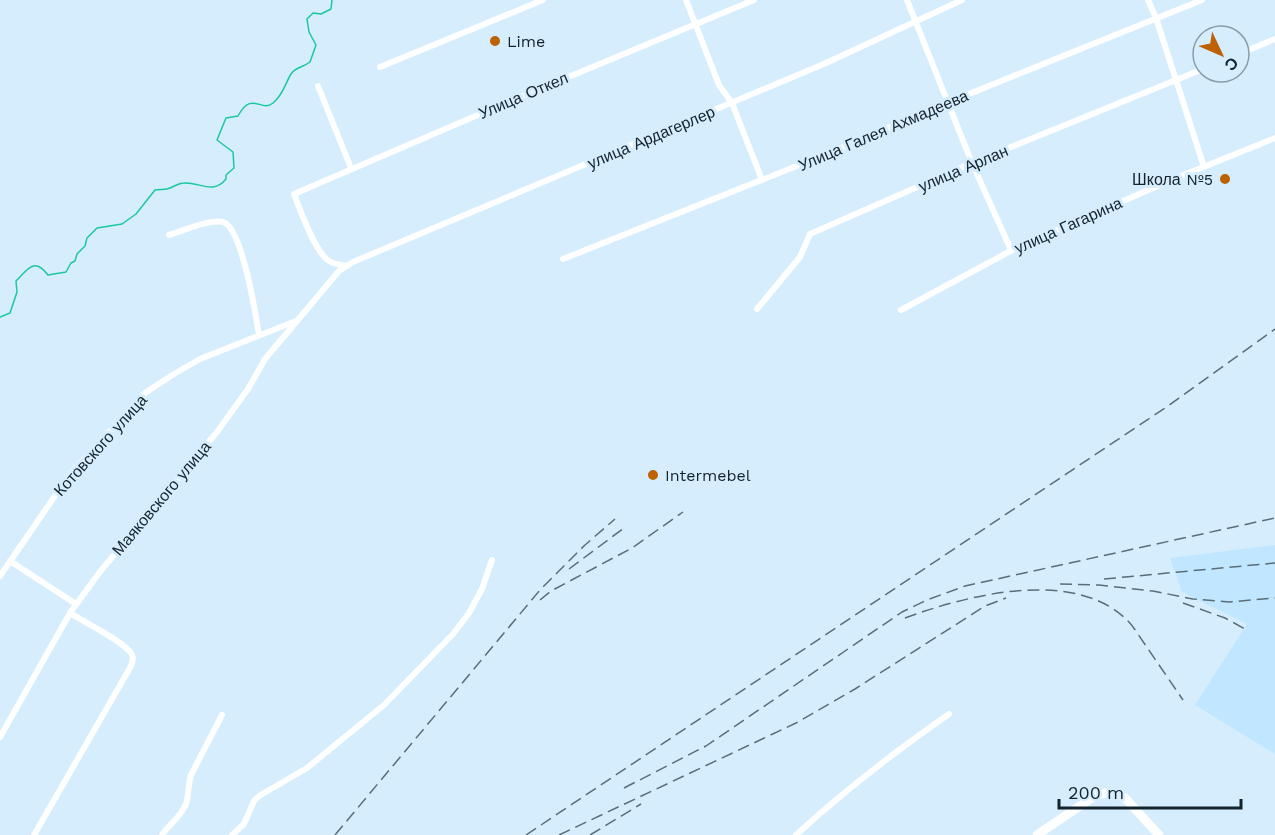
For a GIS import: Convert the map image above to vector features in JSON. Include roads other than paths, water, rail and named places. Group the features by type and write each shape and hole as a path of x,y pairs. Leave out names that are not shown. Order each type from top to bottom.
{"main road":[{"path":"1037,835 1096,795 1111,792 1125,798 1159,835"}],"street":[{"path":"380,67 543,0"},
{"path":"686,0 719,86 732,103 762,180"},
{"name":"Улица Откел","path":"346,266 335,264 324,257 307,228 294,194 351,168 754,0"},
{"path":"907,0 972,163 1011,250"},
{"name":"улица Ардагерлер","path":"339,271 346,266 826,63 962,0"},
{"path":"1148,0 1177,80 1204,167"},
{"name":"Улица Галея Ахмадеева","path":"563,259 1202,0"},
{"path":"1251,49 1275,39"},
{"name":"улица Арлан","path":"757,309 800,257 810,234 972,163 1191,74"},
{"path":"318,86 351,168"},
{"name":"улица Гагарина","path":"901,310 1011,250 1275,138"},
{"path":"169,235 210,223 223,222 231,227 248,271 259,335"},
{"name":"Маяковского улица","path":"0,737 76,604 99,573 235,410 265,358 339,271"},
{"name":"Котовского улица","path":"0,576 70,474 145,393 200,359 297,320"},
{"path":"232,835 244,824 254,801 259,796 307,768 384,705 453,634 482,589 492,560"},
{"path":"10,561 76,604"},
{"path":"34,835 133,659 130,652 120,643 70,613"},
{"path":"796,835 835,799 888,756 949,714"},
{"path":"162,835 177,820 186,803 191,775 222,715"}],"waterway":[{"path":"0,317 10,313 17,292 16,281 28,269 39,267 48,275 66,272 85,246 87,238 97,228 122,224 136,214 155,190 168,189 182,183 206,187 221,184 234,168 233,152 217,140 226,118 238,116 248,104 264,106 276,100 293,72 310,62 316,45 309,32 307,19 313,13 321,14 331,9 332,0"}],"railway":[{"path":"526,835 1168,406 1275,329"},
{"path":"540,600 551,591 632,548 683,512"},
{"path":"624,788 706,746 902,612 927,600 965,586 1275,518"},
{"path":"335,835 540,590 615,519"},
{"path":"569,569 624,528"},
{"path":"1104,579 1275,563"},
{"path":"1060,584 1099,585 1229,602 1275,598"},
{"path":"905,618 959,601 989,595 1050,590 1080,595 1106,604 1128,621 1183,700"},
{"path":"559,835 796,723 855,689 985,606 1006,598"},
{"path":"1183,603 1225,618 1245,629"},
{"path":"590,835 641,804"}],"place":[{"name":"Lime","path":"495,41"},
{"name":"Школа №5","path":"1225,179"},
{"name":"Intermebel","path":"653,475"}]}
